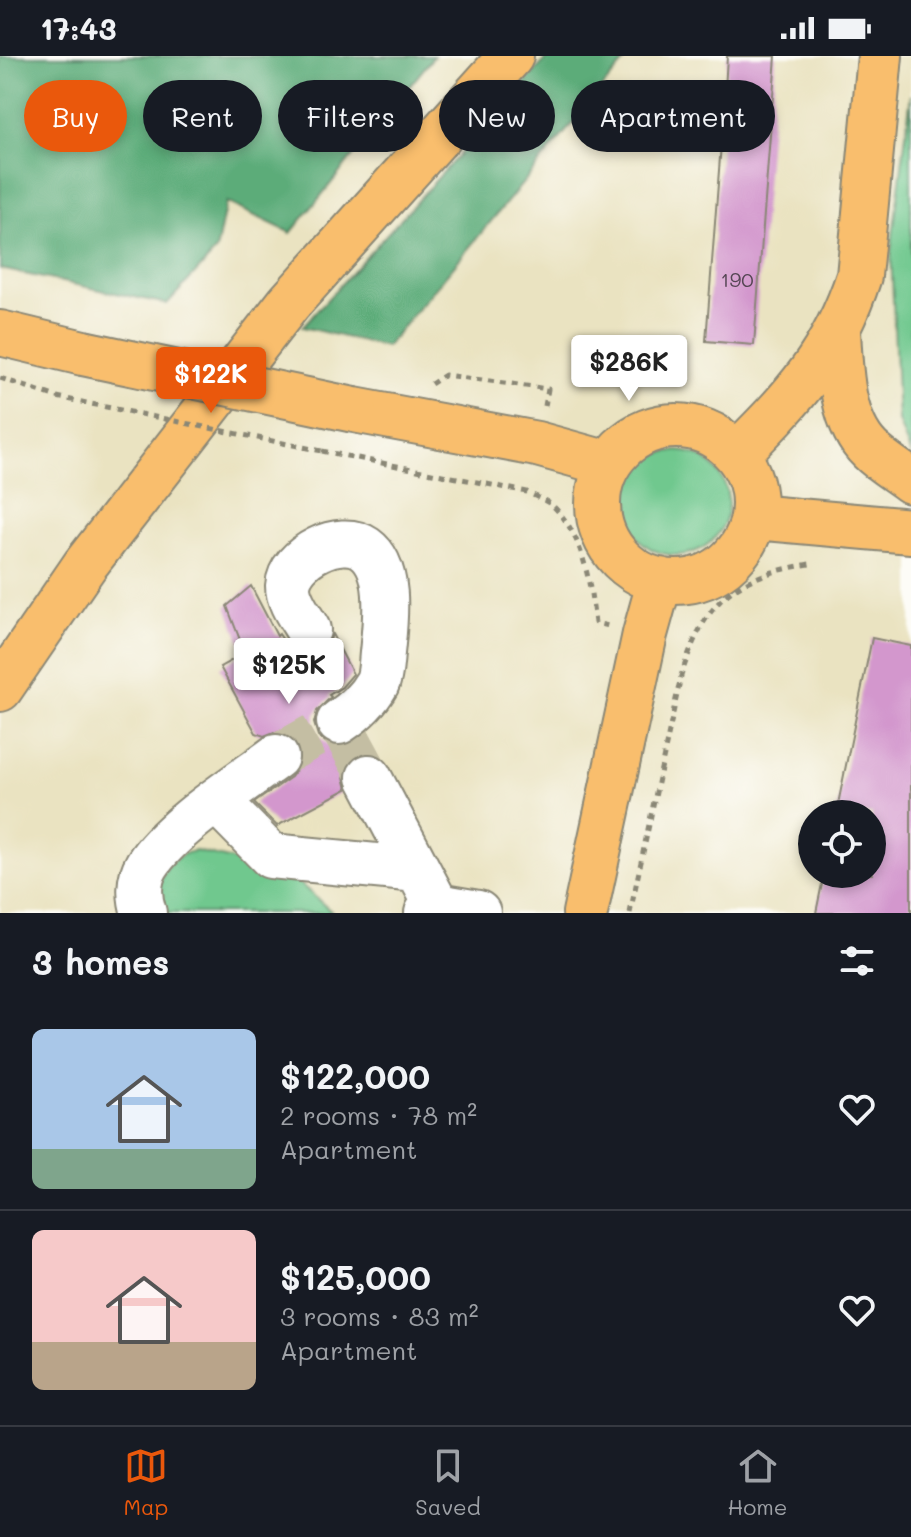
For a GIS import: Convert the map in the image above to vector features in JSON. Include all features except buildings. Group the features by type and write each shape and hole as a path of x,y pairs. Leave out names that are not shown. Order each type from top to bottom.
{"main road":[{"path":"737,454 817,368 838,330 859,276 880,57"},
{"path":"0,689 85,565 289,303 507,59"},
{"path":"838,330 841,382 850,418 868,449 911,481"},
{"path":"0,333 354,410 537,444 609,464"},
{"path":"681,426 702,430 721,439 737,454 748,473 754,494 753,517 745,541 730,561 709,574 685,582 660,580 637,572 618,556 605,536 598,511 600,487 609,464 623,447 640,435 660,427 681,426"},
{"path":"753,517 911,531"},
{"path":"585,913 645,634 660,580"}],"lane":[{"path":"308,630 291,600 288,585 295,568 316,549 342,542 364,547 377,561 385,589 385,625 378,681 341,717"},
{"path":"144,913 138,896 145,867 167,841 276,757"},
{"path":"369,777 440,900"},
{"path":"217,801 271,856 440,900"}],"path":[{"path":"445,375 548,389"},
{"path":"0,378 57,397 527,492 553,505 572,532 589,577 595,623"},
{"path":"630,913 681,676 692,642 707,615 726,595 752,579 781,569 821,564"}],"green space":[{"path":"0,56 434,56 415,80 278,80 278,152 356,152 291,233 226,202 216,251 167,304 0,269"},
{"path":"549,56 629,56 609,80 571,80 571,125 555,145 555,80 527,80"},
{"path":"911,95 911,455 898,421 891,251"},
{"path":"462,152 549,152 386,347 302,327"},
{"path":"676,451 696,455 713,466 724,483 728,503 724,523 713,540 696,551 676,555 656,551 639,540 628,523 624,503 628,483 639,466 656,455"},
{"path":"196,851 289,874 333,913 163,913 158,893 165,871 181,855"}],"tunnel":[{"path":"276,757 324,730"},
{"path":"344,731 369,777"}]}
